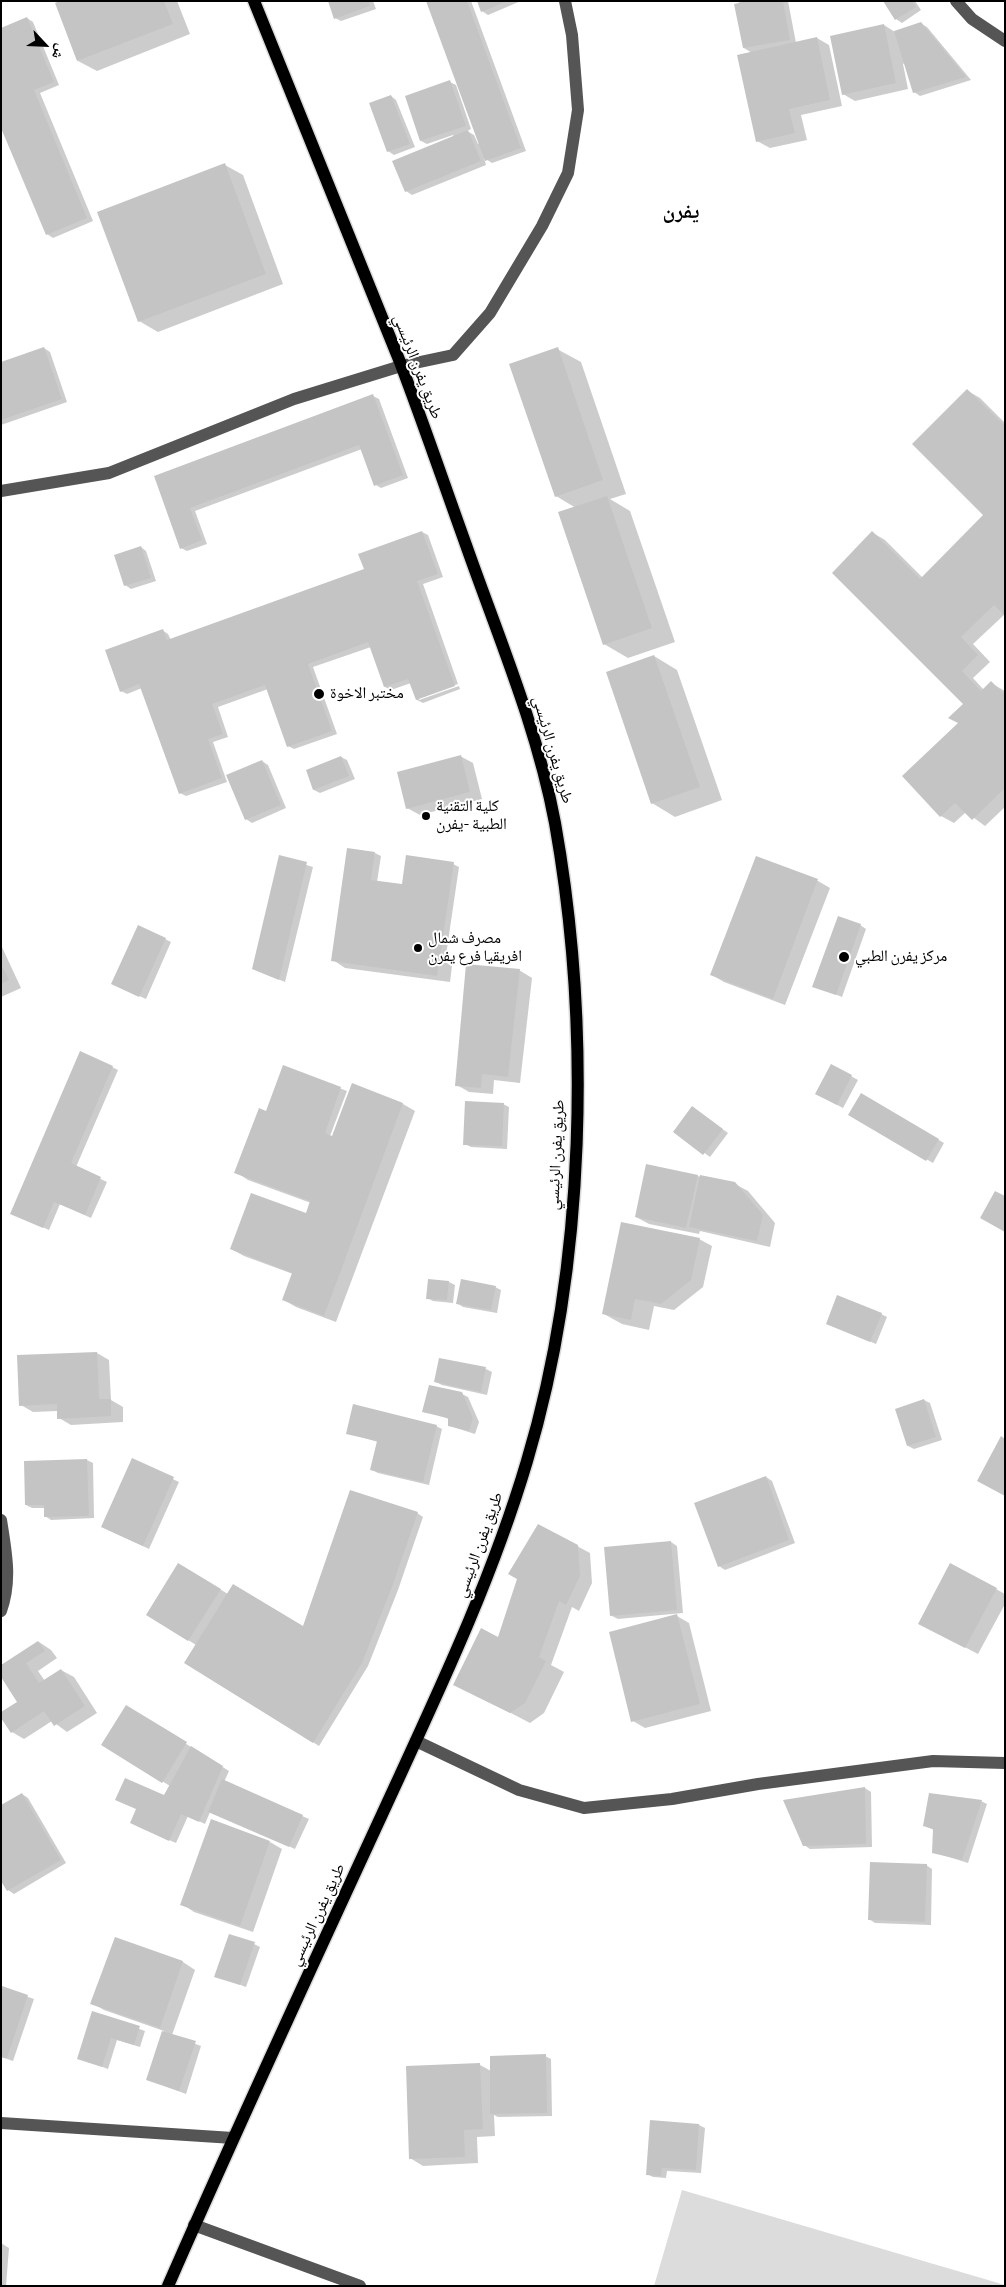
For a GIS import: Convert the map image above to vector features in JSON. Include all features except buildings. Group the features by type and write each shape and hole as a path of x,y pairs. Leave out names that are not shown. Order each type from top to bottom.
{"main road":[{"name":"طريق يفرن الرئيسي","path":"168,2286 233,2138 416,1741 478,1601 527,1462 548,1380 561,1299 573,1204 577,1109 576,1022 569,924 554,819 528,717 401,366 254,1"}],"street":[{"path":"1,491 109,473 294,399 401,366 453,355 490,313 542,226 568,173 578,110 572,35 565,1"},
{"path":"956,1 972,19 1005,42"},
{"path":"1,1520 9,1572 6,1598 1,1611"},
{"path":"416,1741 519,1790 584,1808 672,1799 758,1784 933,1761 1005,1763"},
{"path":"1,2122 233,2138"},
{"path":"194,2225 360,2286"}],"shaded area":[{"path":"682,2190 1005,2285 1005,2286 654,2286"}],"place":[{"name":"مختبر الاخوة","path":"319,694"},
{"name":"كلية التقنية الطبية -يفرن","path":"426,816"},
{"name":"مصرف شمال افريقيا فرع يفرن","path":"418,948"},
{"name":"مركز يفرن الطبي","path":"844,957"}],"district":[{"name":"يفرن","path":"681,213"}]}
